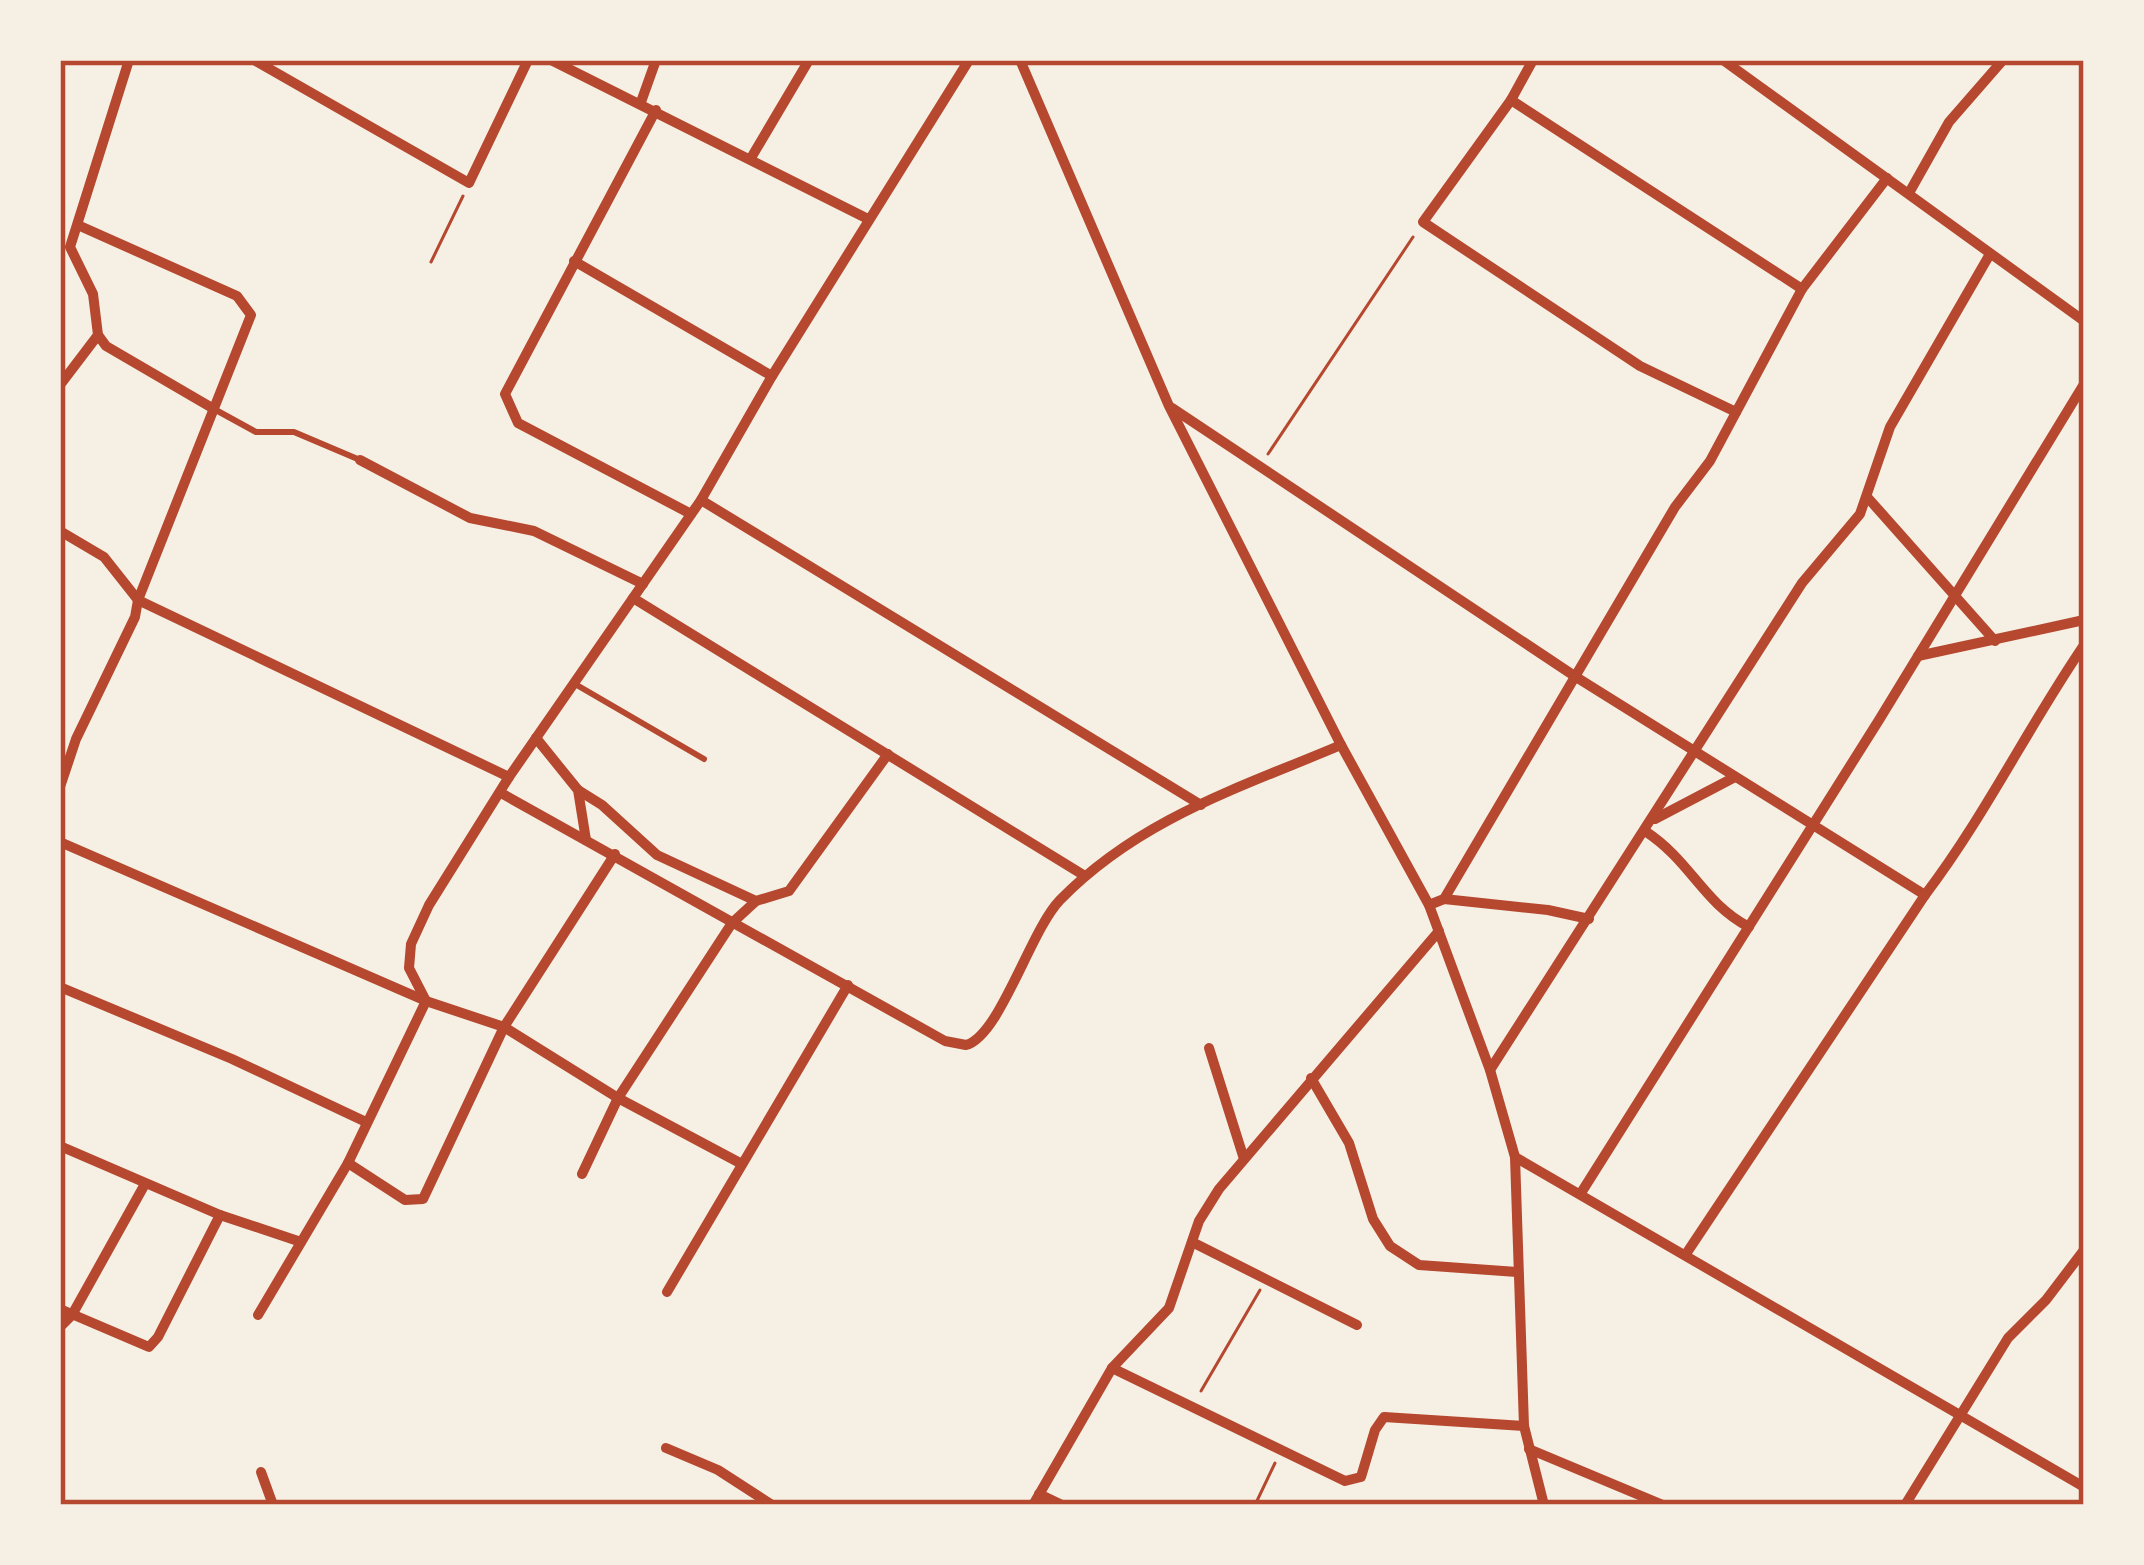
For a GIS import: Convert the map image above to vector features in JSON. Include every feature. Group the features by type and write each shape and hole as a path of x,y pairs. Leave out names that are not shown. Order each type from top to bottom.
{"street":[{"path":"129,60 80,226 65,244 93,293 98,335 117,354 214,409"},
{"path":"254,60 470,183 528,60"},
{"path":"551,60 868,219"},
{"path":"640,102 656,60"},
{"path":"751,158 809,60"},
{"path":"426,1001 409,968 411,944 429,905 509,777 701,500 772,376 969,60"},
{"path":"1020,60 1169,406 1341,745 1429,905 1490,1070 1515,1157 1524,1426 1544,1505"},
{"path":"1533,60 1511,100 1423,222 1640,366 1736,412"},
{"path":"1723,60 2084,321"},
{"path":"1909,193 1948,122 2002,60"},
{"path":"1511,100 1802,289"},
{"path":"656,110 508,384 506,404 518,423 691,514"},
{"path":"1444,898 1675,507 1710,461 1802,289 1887,178"},
{"path":"60,787 76,739 135,616 251,315 244,301 80,226"},
{"path":"1490,1070 1802,583 1860,514 1890,427 1990,254"},
{"path":"574,261 772,376"},
{"path":"60,385 98,335"},
{"path":"1581,1193 2084,384"},
{"path":"1169,406 1576,676 1924,895"},
{"path":"360,460 470,518 535,531 643,584"},
{"path":"1868,498 1994,641"},
{"path":"701,500 1201,805"},
{"path":"60,531 104,557 138,600 509,777"},
{"path":"633,598 1084,877"},
{"path":"1918,656 2084,620"},
{"path":"1686,1254 1984,812 2017,749 2084,645"},
{"path":"536,738 578,790 602,805 657,855 755,901"},
{"path":"501,793 945,1041 967,1045 986,1034 1039,928 1084,877 1154,826 1341,745"},
{"path":"582,1174 618,1098 732,922 755,901 789,891 888,754"},
{"path":"1648,826 1735,777"},
{"path":"578,790 586,840"},
{"path":"1648,826 1690,868 1716,906 1749,927"},
{"path":"60,842 426,1001 504,1027 618,1098 740,1163"},
{"path":"348,1163 405,1200 419,1202 439,1170 504,1027 615,854"},
{"path":"1429,905 1444,898 1589,919"},
{"path":"1062,1505 1036,1499 1112,1368 1168,1308 1208,1204 1439,932"},
{"path":"667,1292 848,985"},
{"path":"60,987 366,1122"},
{"path":"258,1315 348,1163 426,1001"},
{"path":"1209,1048 1244,1159"},
{"path":"1311,1078 1338,1120 1378,1233 1390,1246 1419,1265 1517,1272"},
{"path":"60,1145 220,1215 301,1242"},
{"path":"1515,1157 2084,1491 2078,1505"},
{"path":"60,1328 73,1315 145,1184"},
{"path":"60,1309 148,1347 158,1337 220,1215"},
{"path":"1192,1242 1357,1325"},
{"path":"1905,1505 2008,1338 2046,1300 2084,1250"},
{"path":"1112,1368 1336,1478 1355,1482 1364,1471 1375,1430 1384,1417 1524,1426"},
{"path":"666,1448 718,1470 772,1505"},
{"path":"1529,1450 1664,1505"},
{"path":"261,1472 273,1505"}],"lane":[{"path":"214,409 256,432 294,432 360,460"},
{"path":"575,684 704,759"}],"path":[{"path":"431,262 470,183"},
{"path":"1261,466 1423,222"},
{"path":"1193,1406 1267,1279"},
{"path":"1255,1505 1281,1450"}]}
